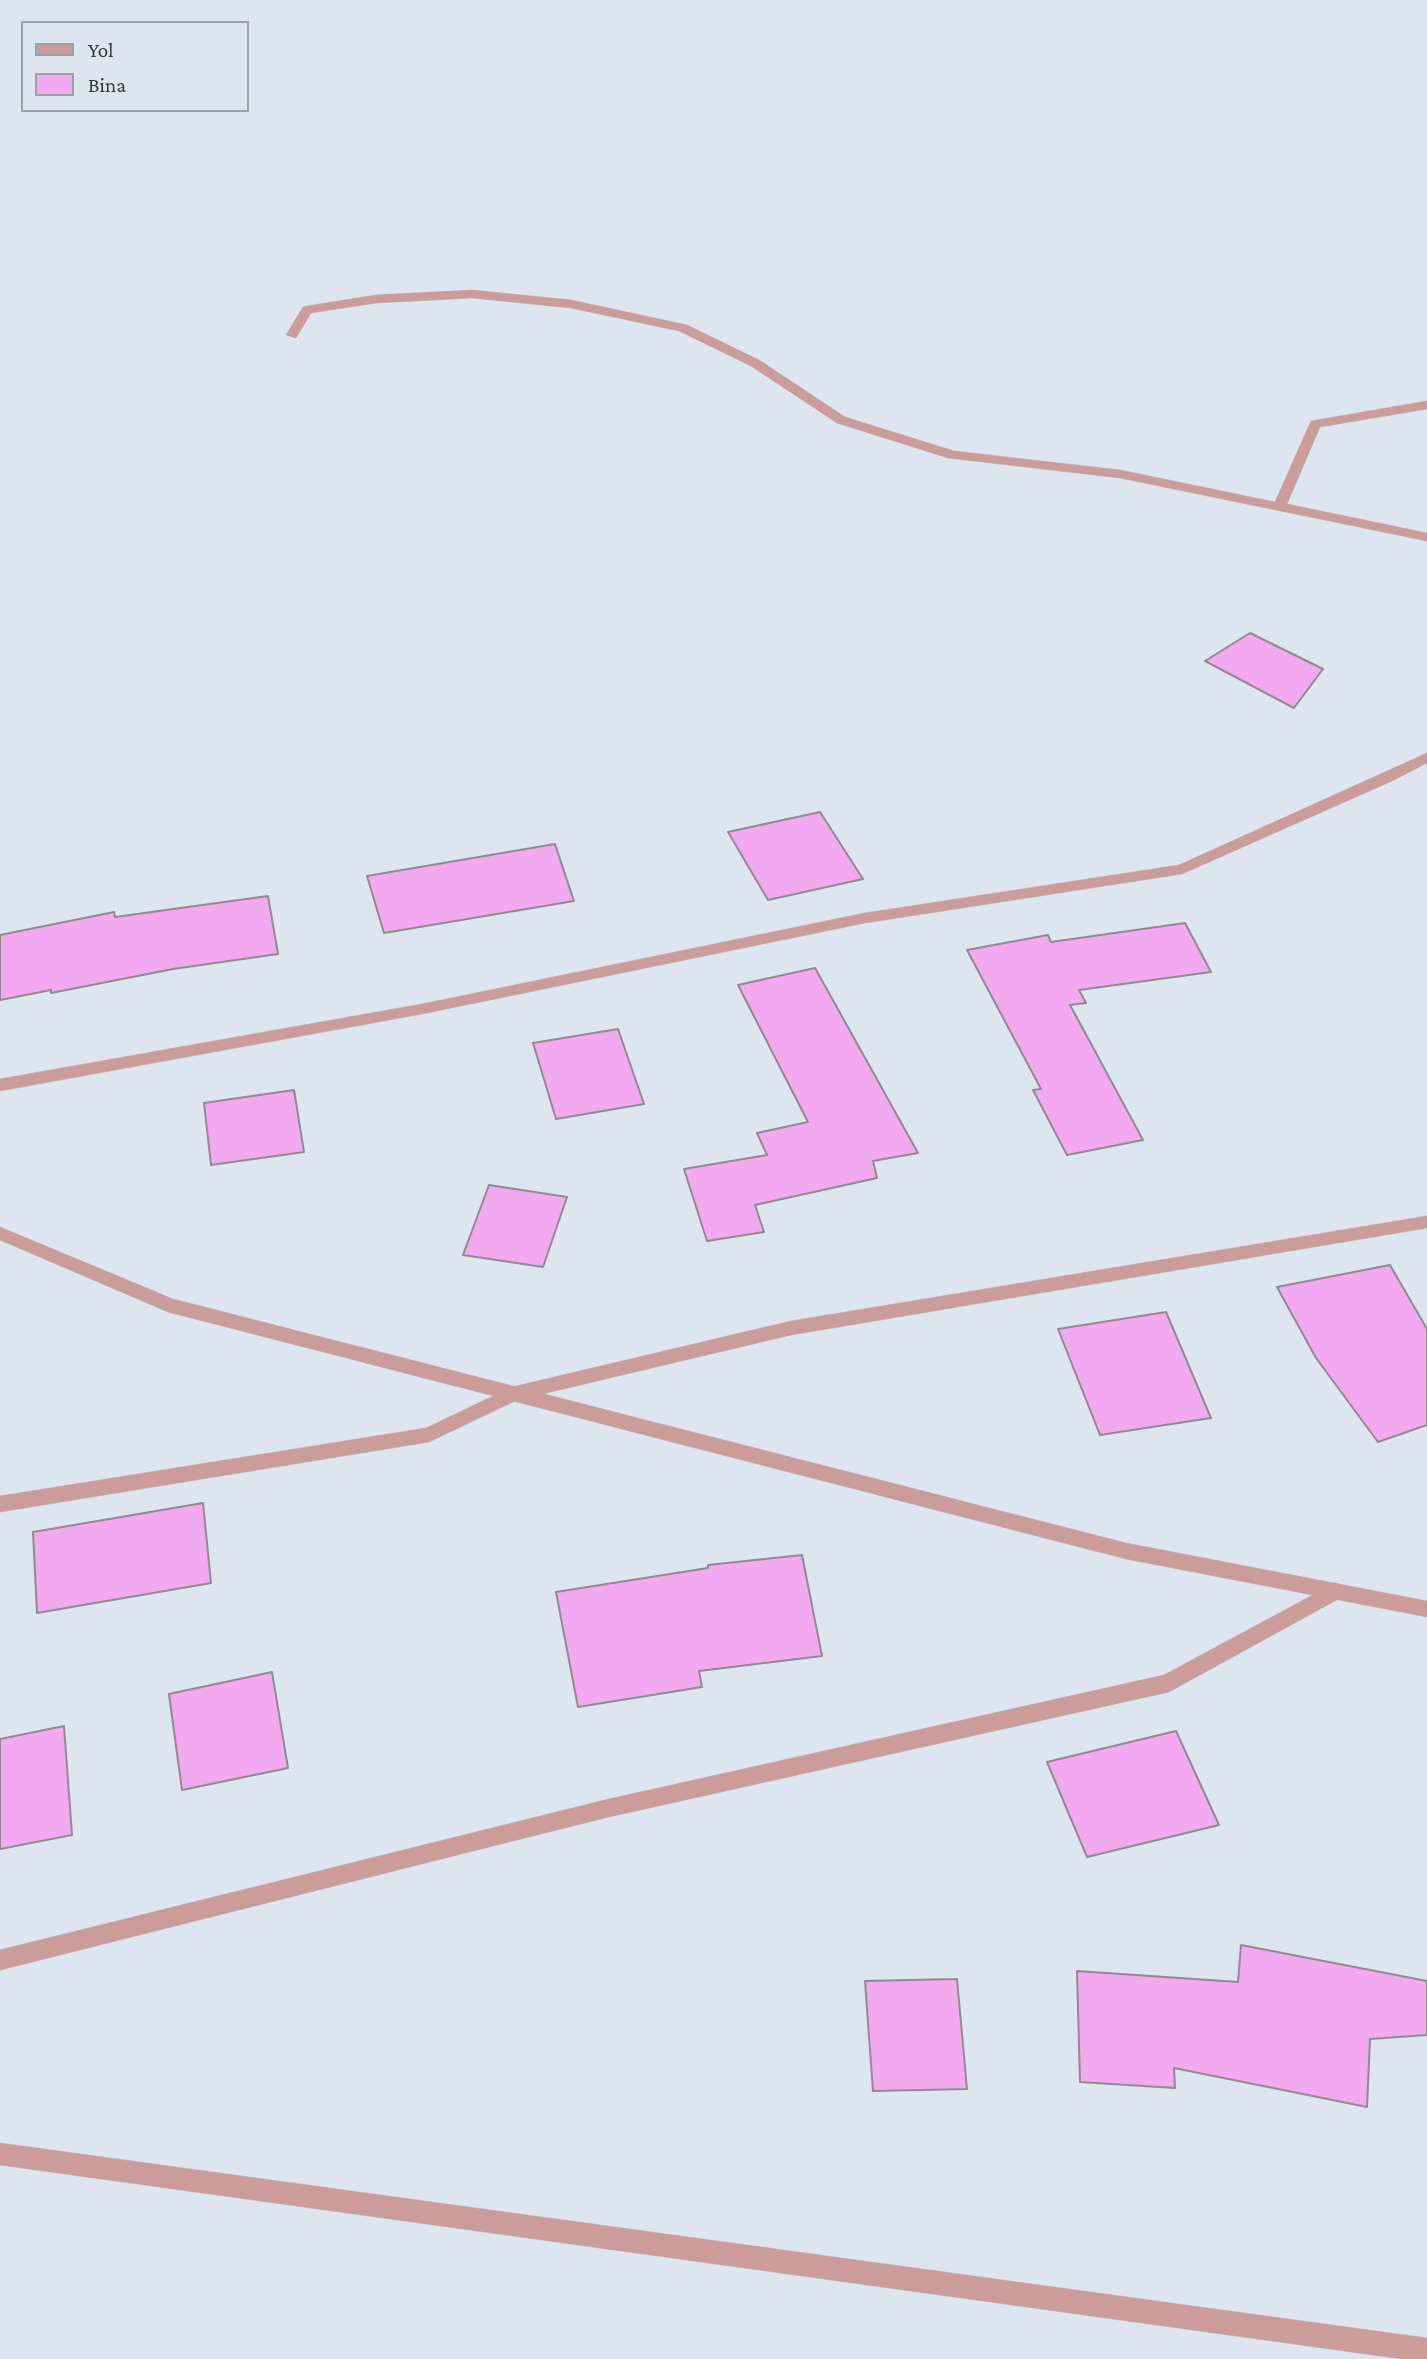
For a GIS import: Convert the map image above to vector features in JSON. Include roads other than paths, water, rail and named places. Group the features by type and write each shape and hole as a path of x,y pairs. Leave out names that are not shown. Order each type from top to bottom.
{"street":[{"path":"292,335 307,310 376,299 472,294 571,304 683,328 755,363 841,420 953,455 1120,474 1427,537"},
{"path":"1280,506 1315,424 1427,405"},
{"path":"0,1085 422,1009 865,918 1182,869 1387,778 1427,757"},
{"path":"0,1504 429,1435 512,1394 790,1328 1427,1222"},
{"path":"0,1233 168,1305 1126,1551 1427,1609"},
{"path":"0,1960 609,1808 1169,1683 1335,1591"},
{"path":"0,2154 1427,2350"}]}
